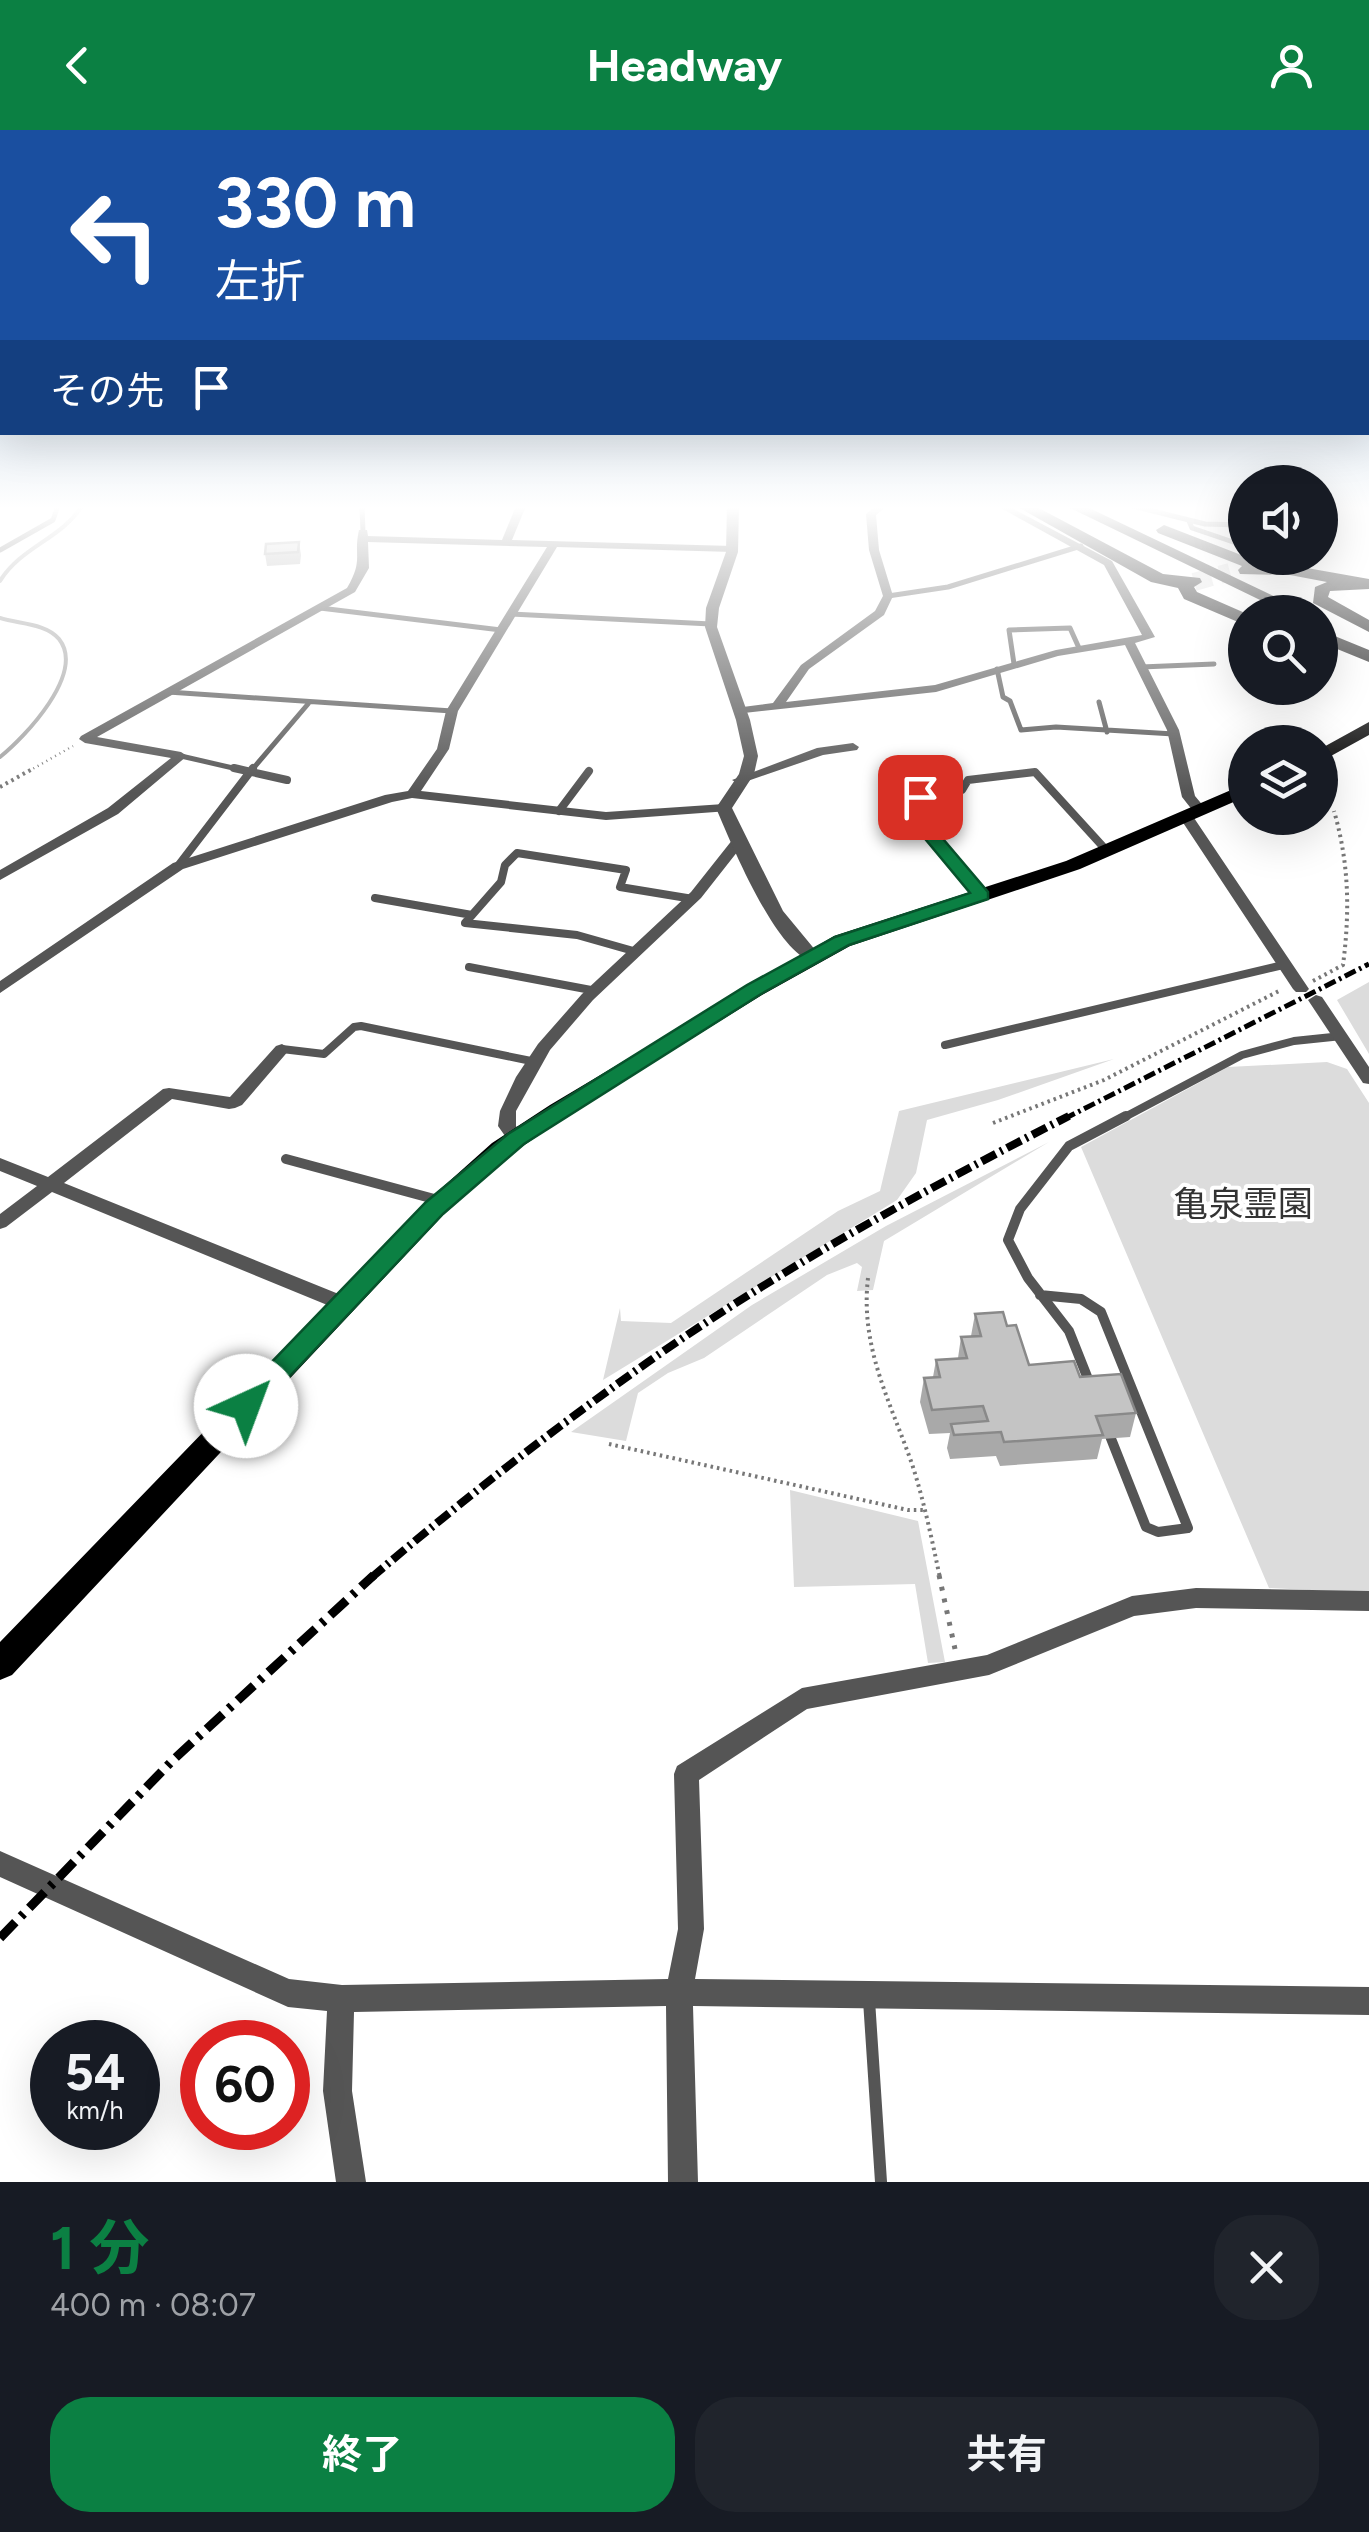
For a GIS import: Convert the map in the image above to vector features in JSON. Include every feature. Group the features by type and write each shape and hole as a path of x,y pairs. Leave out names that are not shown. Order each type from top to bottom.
{"highway":[{"path":"1205,602 1228,612"},
{"path":"1325,602 1369,627"},
{"path":"1338,631 1369,645"},
{"path":"1338,643 1369,657"},
{"path":"1338,660 1369,672"}],"main road":[{"path":"1338,745 1369,727"},
{"path":"0,1664 442,1201 516,1139 812,957 860,934 1107,851 1228,797"}],"street":[{"path":"85,739 330,602"},
{"path":"412,794 443,748 452,710 519,602"},
{"path":"718,602 711,624 750,756 749,769 724,808"},
{"path":"778,705 805,667 880,613 885,602"},
{"path":"739,711 936,688 1079,648 1150,637 1130,602"},
{"path":"1128,642 1174,734 1192,812 1298,986"},
{"path":"85,739 181,756"},
{"path":"739,780 821,751 853,747"},
{"path":"0,876 113,811 181,756"},
{"path":"0,988 178,866 390,798 412,794 606,816 724,808"},
{"path":"724,808 738,842 790,936 812,957"},
{"path":"516,1139 507,1126 508,1112 558,1026 591,990 693,899 738,842"},
{"path":"1316,1000 1369,1079"},
{"path":"0,1223 169,1093 229,1104 282,1049"},
{"path":"0,1164 344,1304"},
{"path":"684,2182 679,1992 692,1929 686,1774 802,1698 990,1665 1096,1618 1162,1601 1272,1596 1369,1601"},
{"path":"0,1864 288,1993 342,1999 679,1992 1369,2001"},
{"path":"342,1999 335,2052 335,2098 351,2182"}],"lane":[{"path":"320,608 501,630"},
{"path":"511,614 711,624"},
{"path":"1014,664 1009,630 1070,628 1079,648"},
{"path":"1141,667 1214,664"},
{"path":"997,669 1003,698 1010,701 1021,730 1174,734"},
{"path":"168,692 308,704 452,710"},
{"path":"1098,702 1107,732"},
{"path":"178,866 178,860 308,704"},
{"path":"181,756 287,780"},
{"path":"559,811 589,771"},
{"path":"982,896 930,834 920,797 962,790 968,780 1036,772 1107,851"},
{"path":"638,952 577,935 465,923 501,882 505,865 517,853 626,870 620,887 693,899"},
{"path":"375,898 472,914"},
{"path":"945,1045 1283,965"},
{"path":"469,967 591,990"},
{"path":"282,1049 323,1057 331,1054 354,1027 361,1026 536,1062"},
{"path":"1092,1391 1070,1331 1040,1295 1008,1240 1020,1209 1069,1146 1242,1055 1294,1041 1342,1036"},
{"path":"286,1159 442,1201"},
{"path":"1040,1295 1075,1297 1093,1303 1101,1312 1188,1528 1158,1532 1146,1527 1106,1426"},
{"path":"869,1996 881,2182"}],"path":[{"path":"0,787 85,739"},
{"path":"993,1124 1104,1080 1343,965 1351,904 1348,854 1338,823"},
{"path":"868,1278 863,1298 865,1332 924,1510 960,1672"},
{"path":"610,1444 908,1510 924,1510"}],"green space":[{"path":"1369,982 1369,1054 1337,1000"},
{"path":"1114,1059 998,1100 927,1120 916,1173 897,1200 603,1380 620,1308 621,1321 671,1323 838,1211 880,1191 899,1111"},
{"name":"亀泉霊園","path":"1327,1062 1347,1069 1369,1103 1369,1593 1269,1588 1081,1147 1228,1067"},
{"path":"1049,1142 884,1241 873,1290 857,1291 862,1267 857,1263 827,1275 704,1358 668,1373 638,1393 626,1441 571,1432 752,1305 886,1226"},
{"path":"790,1490 918,1521 945,1662 928,1663 915,1584 794,1587"}],"building":[{"path":"1003,1312 1007,1326 1016,1325 1029,1365 1074,1361 1080,1377 1121,1374 1136,1413 1096,1416 1103,1435 1004,1442 1001,1432 954,1435 951,1424 988,1421 983,1406 932,1410 924,1378 940,1377 936,1360 967,1358 961,1337 981,1336 975,1314"}],"waterway":[{"path":"0,618 47,630 59,639 65,653 65,669 49,703 0,757"}],"railway":[{"path":"1064,1119 1369,964"},
{"path":"371,1578 542,1440 698,1328 854,1232 1069,1116"},
{"path":"0,1938 173,1760 374,1575"}],"route":[{"path":"246,1406 435,1208 501,1149 754,990 842,941 982,896 930,834 920,797"}]}
